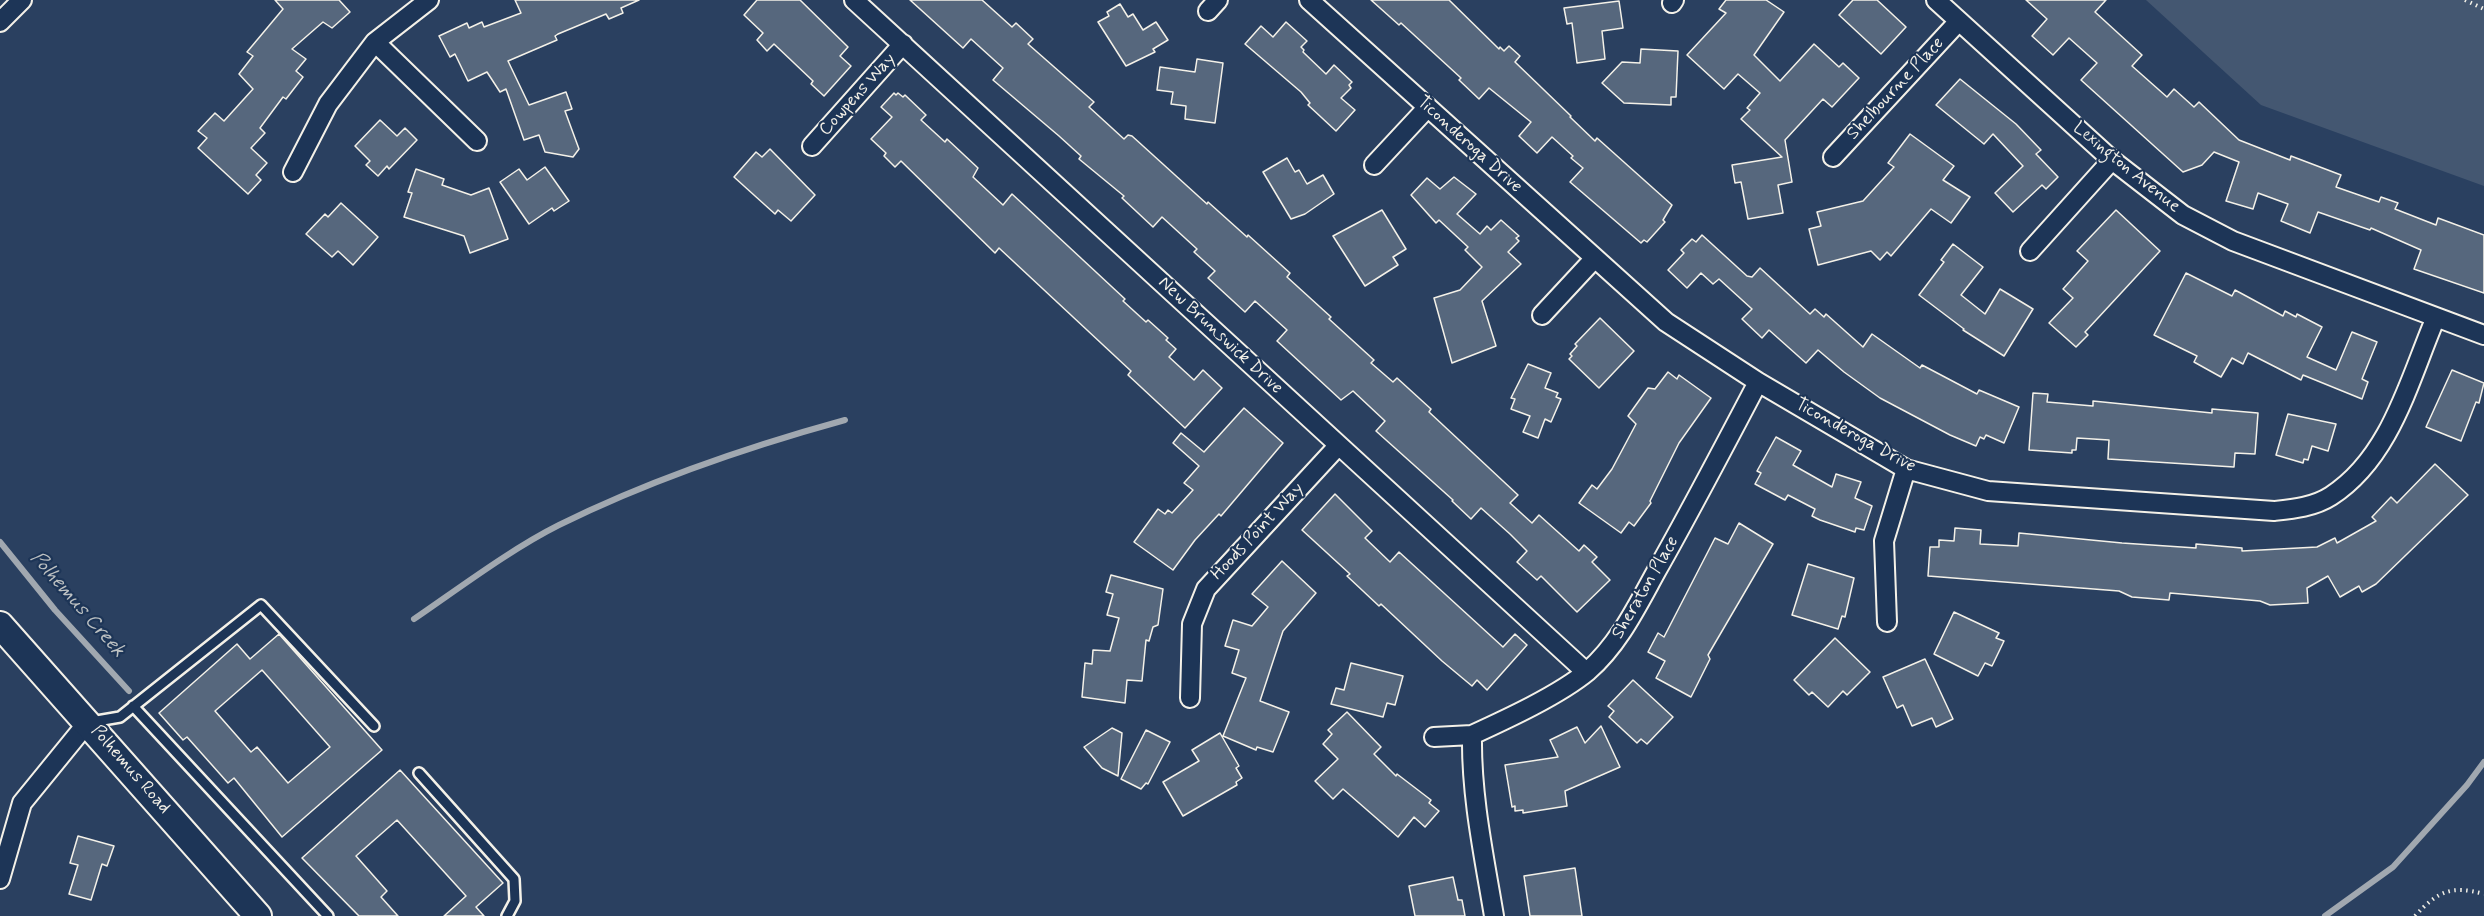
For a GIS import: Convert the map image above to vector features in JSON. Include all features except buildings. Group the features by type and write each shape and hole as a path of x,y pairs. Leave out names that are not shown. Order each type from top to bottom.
{"main road":[{"name":"Polhemus Road","path":"0,625 258,916"}],"street":[{"path":"0,22 22,0"},
{"path":"293,172 328,104 375,42 429,0"},
{"name":"New Brunswick Drive","path":"854,0 1586,672"},
{"name":"Ticonderoga Drive","path":"1309,0 1594,259 1666,321 1758,382 1906,469 1988,491 2274,511 2303,508 2330,497 2363,469 2384,440 2436,317"},
{"name":"Lexington Avenue","path":"1936,0 2112,160 2183,215 2233,241 2484,335"},
{"name":"Shelbourne Place","path":"1833,157 1959,21"},
{"path":"375,42 477,141"},
{"name":"Cowpens Way","path":"812,146 903,44"},
{"path":"1374,165 1428,107"},
{"path":"2030,251 2112,160"},
{"path":"1542,315 1594,259"},
{"name":"Sheraton Place","path":"1434,738 1472,735 1520,713 1586,672 1606,653 1623,630 1758,382"},
{"name":"Hoods Point Way","path":"1190,698 1191,624 1206,589 1338,446"},
{"path":"1887,622 1884,541 1906,469"},
{"path":"0,879 22,803 88,722"},
{"path":"1472,735 1477,817 1494,916"}],"lane":[{"path":"88,722 120,717 261,605 374,726"},
{"path":"134,706 328,916"},
{"path":"419,772 514,879 515,901 507,916"}],"path":[{"path":"2465,0 2484,9"},
{"path":"2415,916 2440,893 2462,888 2484,894"}],"shaded area":[{"path":"2146,0 2484,0 2484,186 2261,105"}],"waterway":[{"path":"414,619 522,546 593,509 699,466 772,441 845,420"},
{"name":"Polhemus Creek","path":"0,542 55,610 129,691"},
{"path":"2325,916 2393,867 2467,785 2484,762"}]}
